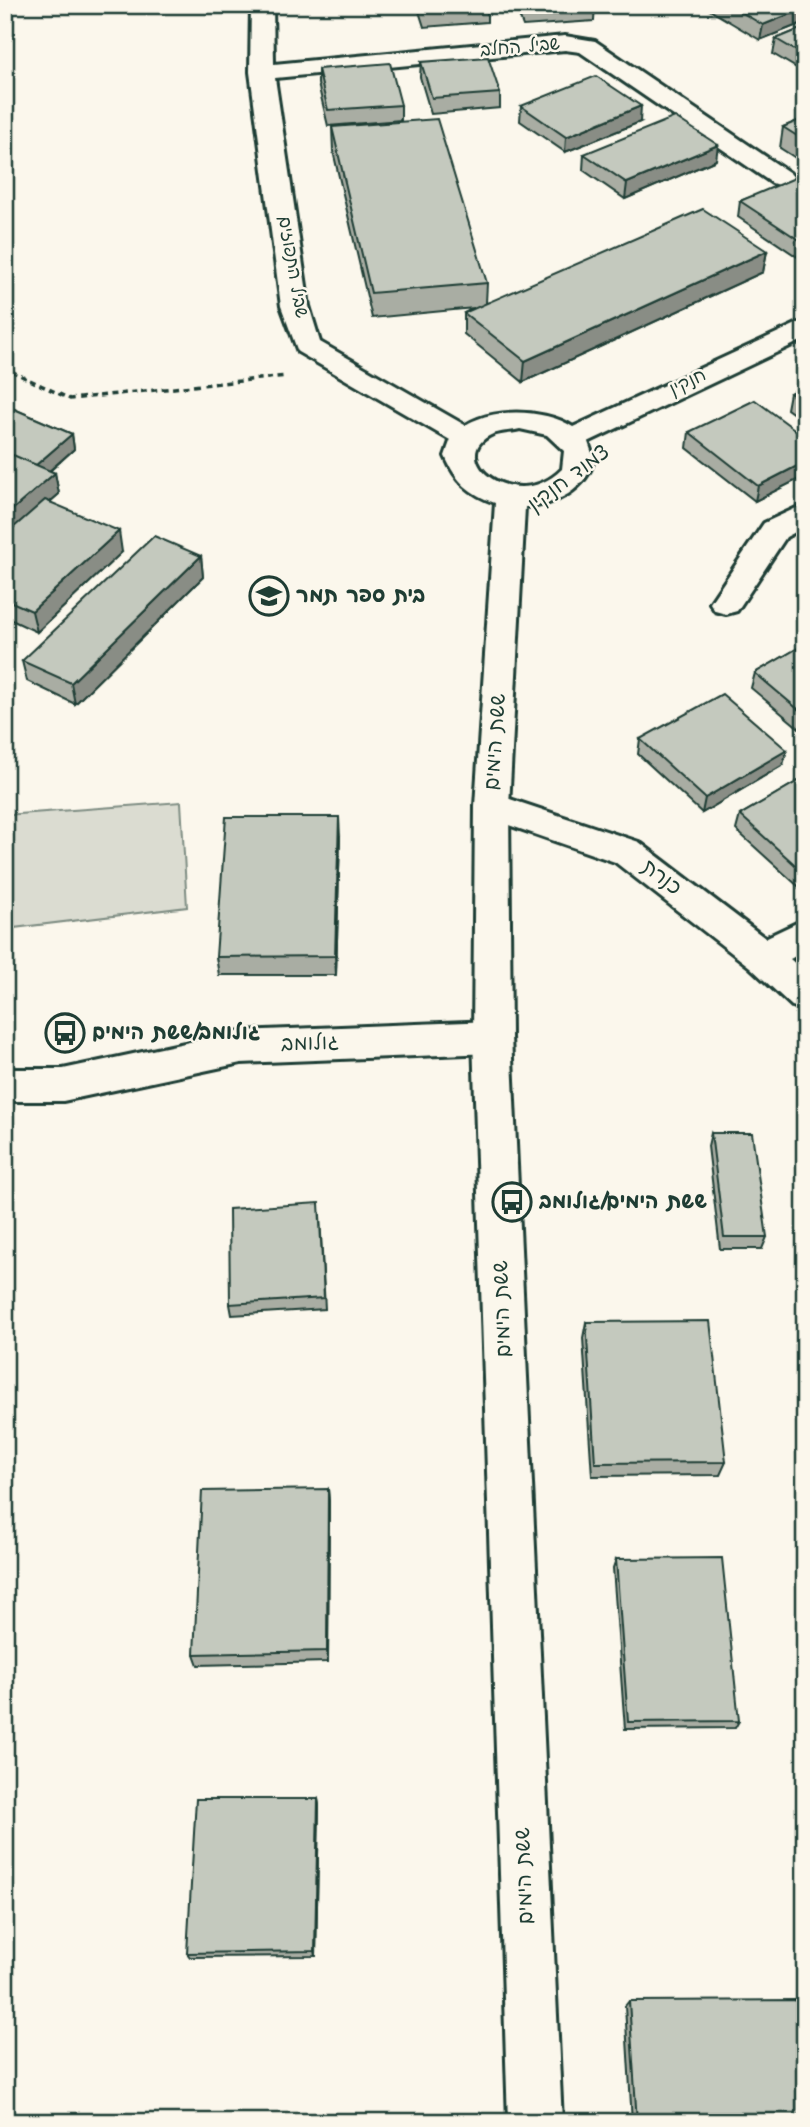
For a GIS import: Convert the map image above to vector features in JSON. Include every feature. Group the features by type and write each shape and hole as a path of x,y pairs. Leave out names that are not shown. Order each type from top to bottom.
{"street":[{"name":"שביל התפוזים","path":"262,5 262,72 295,306 307,346 467,438"},
{"name":"שביל החלב","path":"262,72 565,43 587,46 781,178"},
{"name":"חנקין","path":"571,439 805,328"},
{"path":"520,420 557,429 571,439 580,454 579,467 571,480 552,491 533,496 511,496 479,486 466,475 460,464 460,451 467,438 482,427 500,422 520,420"},
{"name":"ששת הימים","path":"511,496 492,806 492,1037 535,2122"},
{"path":"726,603 775,530 805,514"},
{"name":"כנרת","path":"492,806 627,852 763,957 805,995"},
{"path":"763,957 805,933"},
{"name":"גולומב","path":"5,1084 63,1085 241,1047 492,1037"}],"path":[{"path":"5,368 70,399 348,369"}],"shaded area":[{"path":"181,802 187,907 5,929 5,815"}],"building":[{"path":"422,5 487,5 487,7 424,12"},
{"path":"522,5 595,5 596,6 524,11"},
{"path":"729,5 805,5 805,8 763,25"},
{"path":"805,27 805,56 776,39"},
{"path":"488,57 500,93 432,98 421,62"},
{"path":"390,63 401,105 328,110 318,69"},
{"path":"596,76 641,106 566,137 521,106"},
{"path":"675,117 718,145 627,183 584,154"},
{"path":"805,118 805,141 783,127"},
{"path":"437,119 487,283 371,293 332,127"},
{"path":"802,175 805,177 805,244 740,201"},
{"path":"703,209 767,251 525,361 464,313"},
{"path":"805,386 805,404 790,393"},
{"path":"755,400 805,437 805,462 758,486 689,432"},
{"path":"5,405 72,434 36,465 5,453"},
{"path":"13,455 55,473 5,516 5,462"},
{"path":"45,500 119,531 32,611 5,599 5,535"},
{"path":"154,536 201,556 71,683 22,661"},
{"path":"805,644 805,715 755,673"},
{"path":"722,694 787,750 705,798 640,739"},
{"path":"805,777 805,871 803,872 740,815"},
{"path":"226,817 339,817 335,956 216,957"},
{"path":"711,1133 752,1133 767,1237 724,1237"},
{"path":"319,1203 324,1298 230,1304 229,1209"},
{"path":"710,1321 726,1462 595,1463 586,1322"},
{"path":"328,1489 327,1651 194,1654 202,1491"},
{"path":"722,1558 739,1721 628,1722 616,1559"},
{"path":"196,1799 318,1799 315,1951 187,1953"},
{"path":"797,2000 805,2069 805,2122 637,2122 629,2001"}],"place":[{"name":"בית ספר תמר","path":"269,596"},
{"name":"גולומב/ששת הימים","path":"65,1033"},
{"name":"ששת הימים/גולומב","path":"512,1202"}]}
